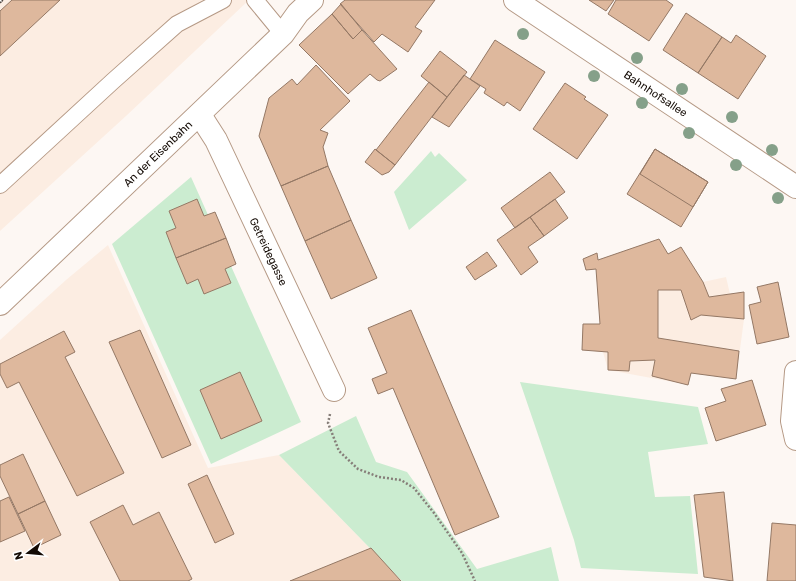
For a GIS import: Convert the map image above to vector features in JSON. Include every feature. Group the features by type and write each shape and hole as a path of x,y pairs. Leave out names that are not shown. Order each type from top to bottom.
{"street":[{"name":"An der Eisenbahn","path":"0,304 284,34 298,13 312,0"},
{"name":"Bahnhofsallee","path":"515,0 796,187"},
{"name":"Getreidegasse","path":"200,115 216,140 334,390"},
{"path":"796,372 792,421 796,439"}],"lane":[{"path":"0,186 177,24 223,0"},
{"path":"255,0 284,34"}],"path":[{"path":"334,390 328,423 339,451 358,469 379,477 401,480 414,488 462,552 475,581"}],"shaded area":[{"path":"0,0 249,0 126,116 0,231"},
{"path":"659,239 668,254 681,247 703,282 726,277 730,294 744,292 744,319 736,379 692,373 684,384 608,370 603,352 582,350 583,324 600,324 596,269 586,270 583,259 597,253 599,260"},
{"path":"108,245 208,468 279,455 402,581 0,581 0,340 66,280"}],"green space":[{"path":"431,151 435,157 439,153 467,180 409,230 394,192"},
{"path":"191,177 301,422 211,464 112,244"},
{"path":"520,382 698,407 708,444 648,452 655,497 690,496 698,574 581,568 574,540"},
{"path":"356,416 376,462 407,472 477,569 551,547 559,581 402,581 279,455"}],"building":[{"path":"12,0 60,0 0,56 0,11"},
{"path":"345,0 435,0 415,27 422,31 408,52 382,34 374,42 340,4"},
{"path":"589,0 614,0 606,11"},
{"path":"616,0 666,0 673,5 649,41 608,14"},
{"path":"341,4 362,30 353,39 332,14"},
{"path":"686,13 722,37 698,73 663,50"},
{"path":"332,14 353,39 362,30 397,69 380,81 370,74 348,94 299,45"},
{"path":"736,35 766,56 738,99 698,73 722,37 731,43"},
{"path":"495,40 545,72 520,111 507,102 504,106 484,93 486,89 470,79"},
{"path":"440,51 467,72 447,97 421,76"},
{"path":"316,65 350,101 320,130 328,133 323,147 328,166 281,186 259,136 269,98 292,79 297,85"},
{"path":"464,75 480,86 449,127 432,117"},
{"path":"429,82 447,97 395,165 376,150"},
{"path":"565,83 586,97 584,99 608,115 577,159 533,129"},
{"path":"375,149 395,165 389,172 382,175 365,162"},
{"path":"655,149 708,182 681,227 627,194"},
{"path":"655,149 708,182 693,207 640,174"},
{"path":"328,166 351,220 305,241 281,186"},
{"path":"550,172 565,192 515,228 501,208"},
{"path":"197,199 204,216 215,212 226,238 176,258 166,232 176,228 169,211"},
{"path":"555,199 568,218 544,236 530,217"},
{"path":"530,217 544,236 528,247 538,262 521,275 497,240"},
{"path":"351,220 377,278 331,299 305,241"},
{"path":"226,238 236,264 225,269 231,283 204,294 198,279 187,284 176,258"},
{"path":"659,239 668,254 681,247 703,282 709,297 744,292 744,319 701,315 691,320 681,290 658,290 658,338 739,351 736,379 691,373 688,385 652,376 655,360 630,361 629,371 608,370 608,352 582,350 583,324 600,324 596,269 586,270 583,259 597,253 598,260"},
{"path":"487,252 497,266 475,280 466,267"},
{"path":"778,282 789,337 757,344 749,305 761,302 757,287"},
{"path":"411,310 499,517 455,535 393,388 378,394 372,379 387,373 368,328"},
{"path":"140,330 191,445 162,458 109,342"},
{"path":"64,331 75,352 65,357 124,473 77,496 19,382 7,388 0,374 0,364"},
{"path":"240,372 262,421 221,439 200,390"},
{"path":"752,380 766,425 716,441 705,408 726,401 721,389"},
{"path":"23,454 45,501 18,514 0,476 0,465"},
{"path":"207,475 234,534 215,543 188,484"},
{"path":"724,492 733,581 704,577 694,495"},
{"path":"9,497 25,531 0,542 0,501"},
{"path":"45,501 61,535 34,548 18,514"},
{"path":"123,505 133,525 159,512 192,579 188,581 120,581 90,522"},
{"path":"772,523 796,525 796,581 767,581"},
{"path":"371,548 401,581 290,581"}]}
